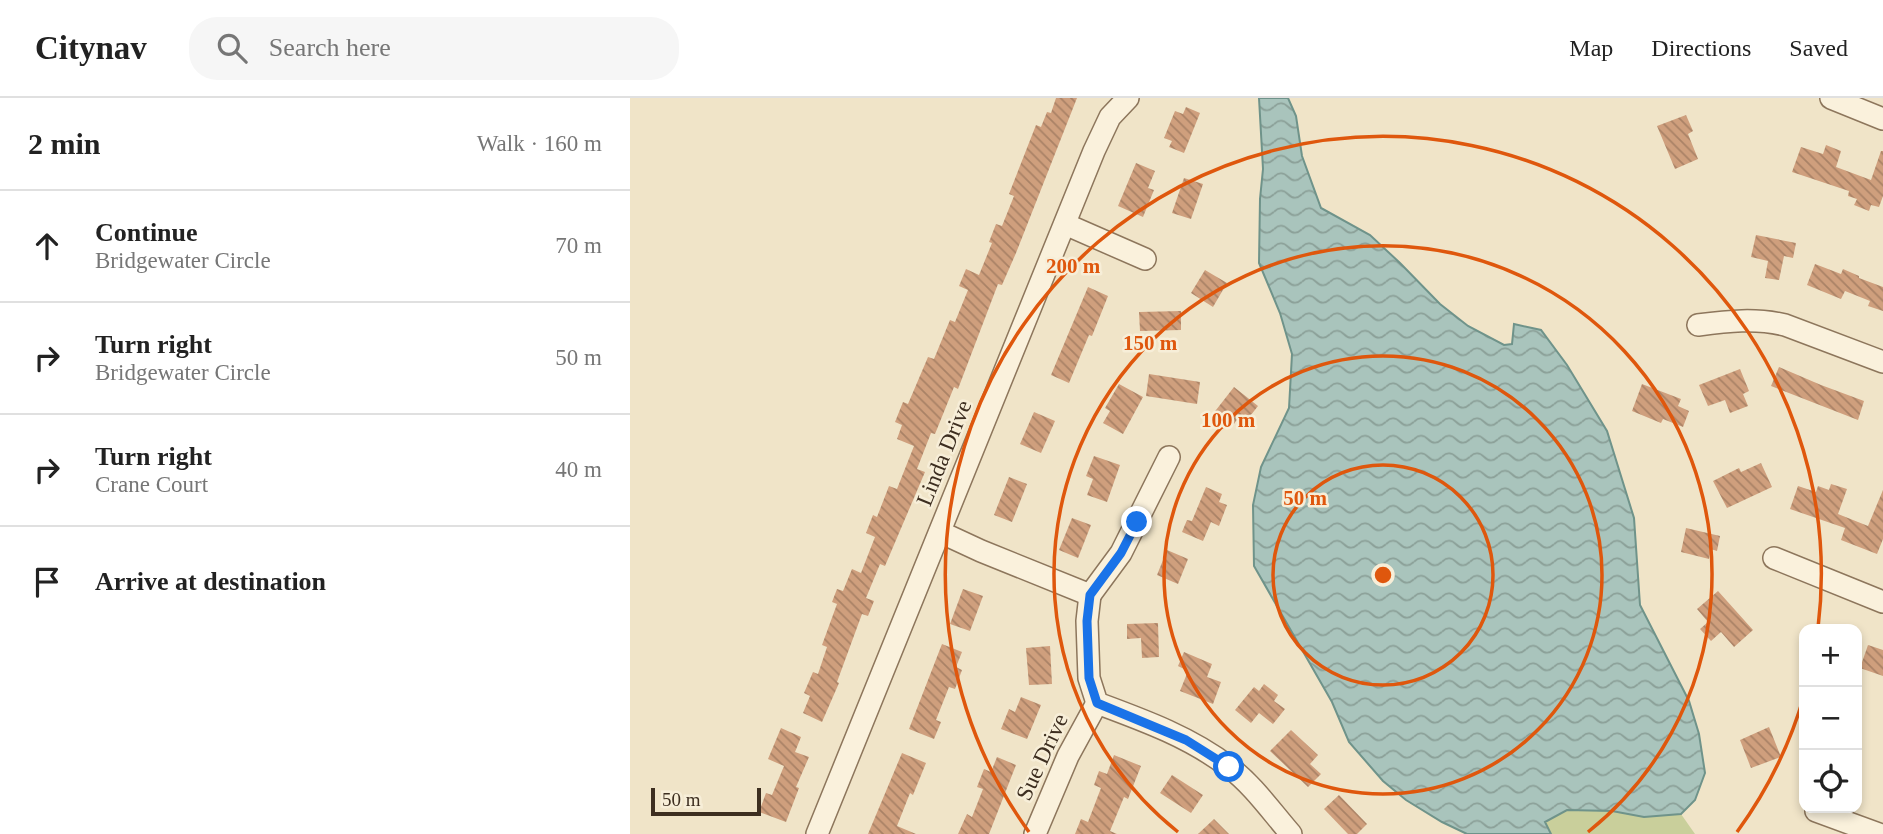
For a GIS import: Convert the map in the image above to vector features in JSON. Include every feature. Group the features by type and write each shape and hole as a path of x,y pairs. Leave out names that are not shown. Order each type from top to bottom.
{"street":[{"name":"Linda Drive","path":"817,834 1065,223 1110,117 1128,98"},
{"path":"1831,98 1883,119"},
{"path":"1065,223 1145,259"},
{"path":"1698,325 1735,320 1769,321 1883,362"},
{"path":"1169,457 1121,553 1090,595 1087,621 1089,678 1097,703 1186,740 1229,767 1254,789 1291,834"},
{"path":"940,532 1090,595"},
{"path":"1774,558 1883,602"},
{"name":"Sue Drive","path":"1035,834 1069,756 1097,703"},
{"path":"1821,813 1879,834"}],"green space":[{"path":"1566,810 1612,811 1644,817 1681,814 1695,834 1508,834 1545,822"}],"water":[{"path":"1259,98 1288,98 1296,116 1302,156 1321,208 1370,235 1440,304 1468,326 1504,345 1512,344 1514,324 1541,330 1567,365 1607,431 1634,518 1640,605 1689,701 1699,734 1705,773 1695,800 1681,814 1644,817 1612,811 1567,810 1545,822 1551,834 1467,834 1406,800 1383,781 1349,742 1332,702 1254,566 1253,505 1261,467 1289,408 1292,354 1280,313 1259,263 1263,169"}],"building":[{"path":"1056,98 1077,98 1016,253 1002,285 998,284 958,389 954,387 935,434 931,433 917,469 925,472 885,566 880,564 866,598 874,601 868,616 862,614 837,682 839,683 822,722 803,713 810,696 804,693 813,672 818,674 827,647 822,645 837,604 832,602 837,589 843,591 852,569 861,573 875,537 866,533 873,515 877,517 889,486 897,489 914,446 897,439 902,425 895,422 903,402 908,404 928,357 934,359 950,320 955,322 968,290 959,286 966,269 979,275 992,243 989,242 996,224 1002,226 1014,196 1009,194 1036,125 1041,127 1047,112 1051,113"},
{"path":"1186,107 1200,113 1184,153 1169,147 1172,141 1164,138 1175,111 1183,114"},
{"path":"1686,115 1693,131 1688,134 1698,159 1675,169 1657,126"},
{"path":"1826,145 1841,151 1836,167 1871,180 1883,151 1883,196 1879,207 1871,205 1869,211 1854,205 1857,199 1848,196 1849,191 1792,172 1801,147 1823,154"},
{"path":"1136,163 1155,171 1148,188 1154,190 1143,217 1118,206"},
{"path":"1184,178 1203,184 1191,219 1172,213"},
{"path":"1756,235 1796,243 1793,258 1784,256 1779,280 1765,278 1768,261 1751,257"},
{"path":"1815,264 1841,274 1843,269 1883,287 1883,311 1868,306 1870,301 1845,291 1841,299 1807,285"},
{"path":"1205,270 1227,283 1213,307 1191,293"},
{"path":"1088,287 1108,296 1069,383 1051,375"},
{"path":"1181,311 1181,330 1140,331 1139,312"},
{"path":"1779,367 1864,401 1858,420 1771,386"},
{"path":"1740,369 1749,391 1743,394 1748,406 1730,413 1725,400 1708,406 1699,385"},
{"path":"1149,374 1200,382 1197,404 1146,396"},
{"path":"1119,384 1143,397 1123,434 1103,423 1110,411 1105,408"},
{"path":"1642,384 1681,399 1678,406 1689,411 1683,427 1663,419 1661,423 1632,411"},
{"path":"1234,387 1258,406 1247,420 1240,415 1234,424 1229,420 1223,429 1209,419"},
{"path":"1034,412 1055,421 1041,453 1020,444"},
{"path":"1094,456 1120,465 1107,502 1087,495 1093,479 1086,476"},
{"path":"1761,463 1772,487 1727,508 1713,481 1739,468 1741,472"},
{"path":"1009,477 1027,484 1012,522 994,515"},
{"path":"1831,484 1847,489 1838,514 1868,526 1883,490 1883,539 1877,554 1841,540 1845,528 1790,509 1798,486 1816,492 1818,486 1829,490"},
{"path":"1206,487 1222,494 1219,502 1227,505 1219,526 1211,522 1203,541 1182,532 1187,520 1192,521"},
{"path":"1072,518 1091,525 1078,558 1059,550"},
{"path":"1686,528 1720,536 1717,551 1711,549 1709,559 1681,552"},
{"path":"1167,550 1188,559 1178,584 1157,575"},
{"path":"963,589 983,596 970,631 950,624"},
{"path":"1718,591 1753,630 1734,647 1721,632 1711,641 1700,629 1708,622 1697,609"},
{"path":"1158,623 1159,657 1142,658 1141,638 1127,639 1127,624"},
{"path":"942,644 962,652 956,667 962,670 955,689 949,687 936,720 941,722 934,739 909,729"},
{"path":"1868,645 1883,650 1883,676 1862,669"},
{"path":"1050,646 1052,684 1029,685 1026,648"},
{"path":"1184,652 1212,664 1207,677 1221,682 1213,704 1180,691 1188,671 1178,666"},
{"path":"1264,684 1278,695 1274,701 1285,709 1273,724 1259,713 1251,723 1235,710 1254,687 1259,691"},
{"path":"1021,697 1041,705 1027,739 1001,729 1009,709 1015,712"},
{"path":"1769,727 1781,757 1751,768 1740,740"},
{"path":"781,728 801,737 795,752 809,757 796,787 799,788 786,822 759,812 766,793 772,795 784,766 768,759"},
{"path":"1291,730 1318,755 1310,764 1321,774 1308,787 1270,751"},
{"path":"902,753 926,763 897,826 916,834 868,834"},
{"path":"1114,755 1141,766 1128,799 1124,797 1110,831 1117,834 1075,834 1081,819 1088,822 1101,788 1094,785 1099,771 1107,774"},
{"path":"997,757 1016,765 989,834 958,834 967,814 972,817 983,789 977,787 984,769 991,772"},
{"path":"1172,775 1203,795 1191,813 1160,793"},
{"path":"1339,795 1367,824 1357,834 1348,834 1324,809"},
{"path":"1214,819 1229,834 1198,834"}],"route":[{"path":"1137,522 1121,553 1090,595 1087,621 1089,678 1097,703 1186,740 1229,767"}]}
